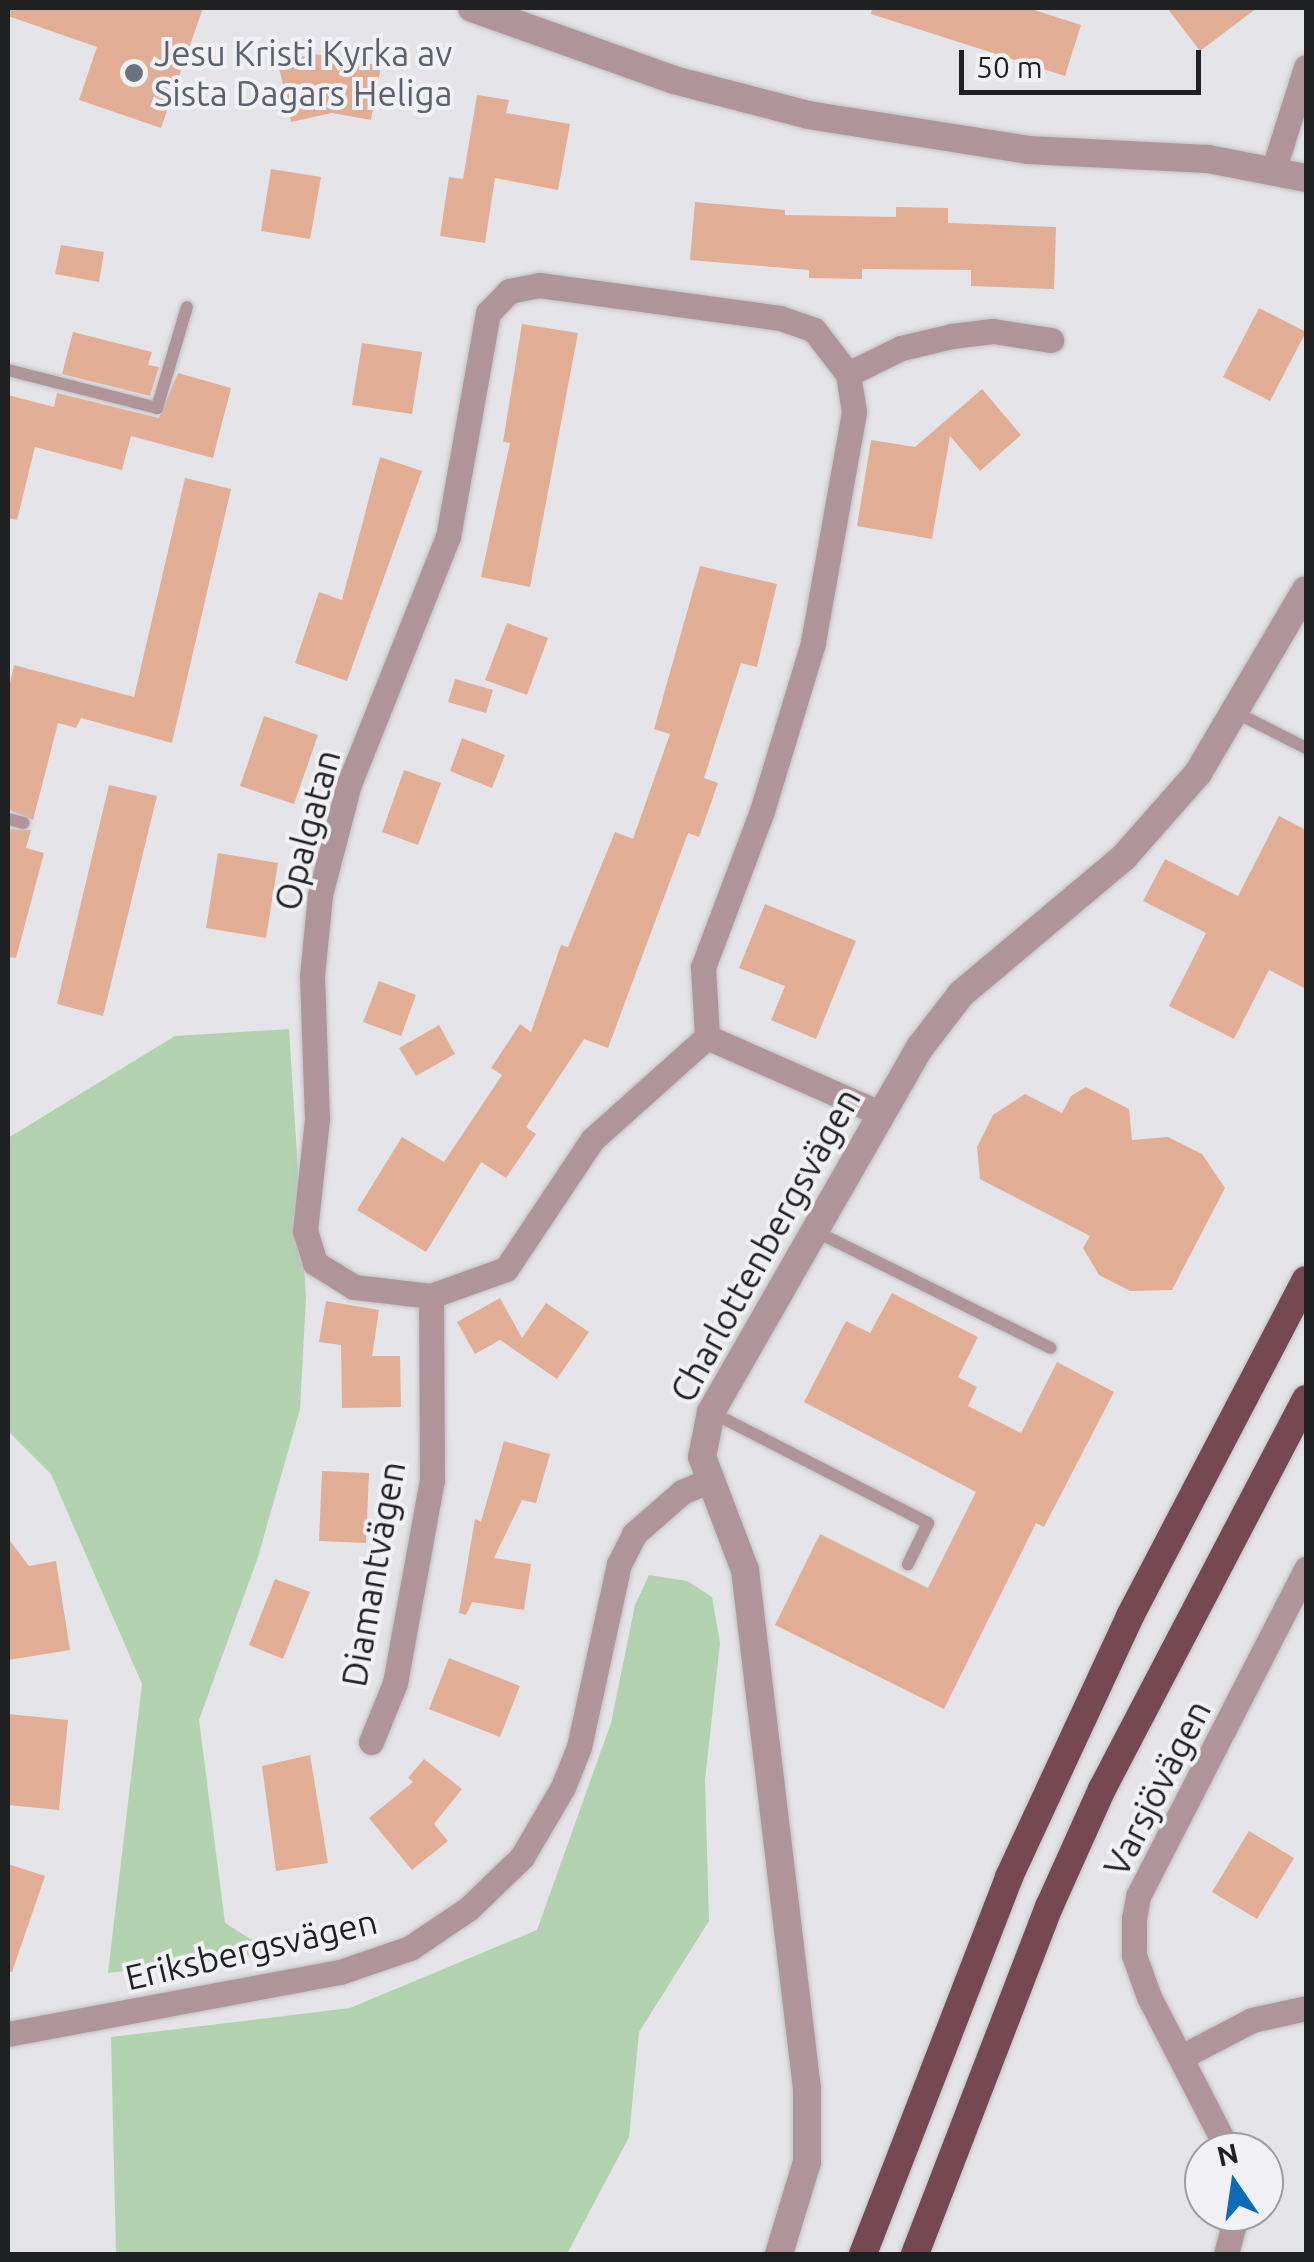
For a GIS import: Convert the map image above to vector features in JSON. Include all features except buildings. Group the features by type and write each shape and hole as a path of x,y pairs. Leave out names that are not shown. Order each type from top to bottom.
{"highway":[{"path":"863,2254 1009,1877 1130,1616 1306,1280"},
{"path":"916,2254 1049,1907 1102,1790 1306,1399"}],"street":[{"path":"472,8 674,80 808,115 1028,150 1274,168 1306,178"},
{"path":"1274,168 1306,67"},
{"name":"Opalgatan","path":"707,1037 592,1140 506,1268 432,1296 354,1287 315,1263 306,1231 316,1119 312,976 320,896 349,784 448,536 488,313 509,291 539,285 780,318 814,330 848,374"},
{"path":"879,1113 707,1037 703,967 762,811 813,643 854,412 848,374 900,348 952,336 993,331 1051,340"},
{"name":"Charlottenbergsvägen","path":"779,2254 807,2162 806,2089 744,1570 706,1482 702,1457 711,1412 879,1113 961,994 1124,857 1198,773 1306,590"},
{"name":"Diamantvägen","path":"371,1742 395,1683 432,1480 432,1296"},
{"name":"Eriksbergsvägen","path":"8,2034 340,1972 410,1948 468,1908 522,1857 562,1787 579,1747 619,1564 634,1534 657,1510 706,1482"},
{"name":"Varsjövägen","path":"1220,2132 1134,1955 1138,1896 1306,1569"},
{"path":"1181,2057 1252,2020 1306,2008"}],"lane":[{"path":"8,370 156,408 187,307"},
{"path":"1235,712 1306,748"},
{"path":"8,819 24,823"},
{"path":"812,1230 1051,1348"},
{"path":"711,1412 928,1524 908,1564"}],"green space":[{"path":"289,1029 306,1297 300,1409 258,1557 199,1720 225,1923 273,1953 108,1973 142,1684 51,1474 8,1431 8,1138 175,1036"},
{"path":"649,1575 687,1581 712,1597 720,1643 705,1780 709,1921 639,2032 629,2137 567,2254 116,2254 111,2037 350,2008 537,1930 611,1723 635,1605"}],"place":[{"name":"Jesu Kristi Kyrka av Sista Dagars Heliga","path":"134,73"}]}
